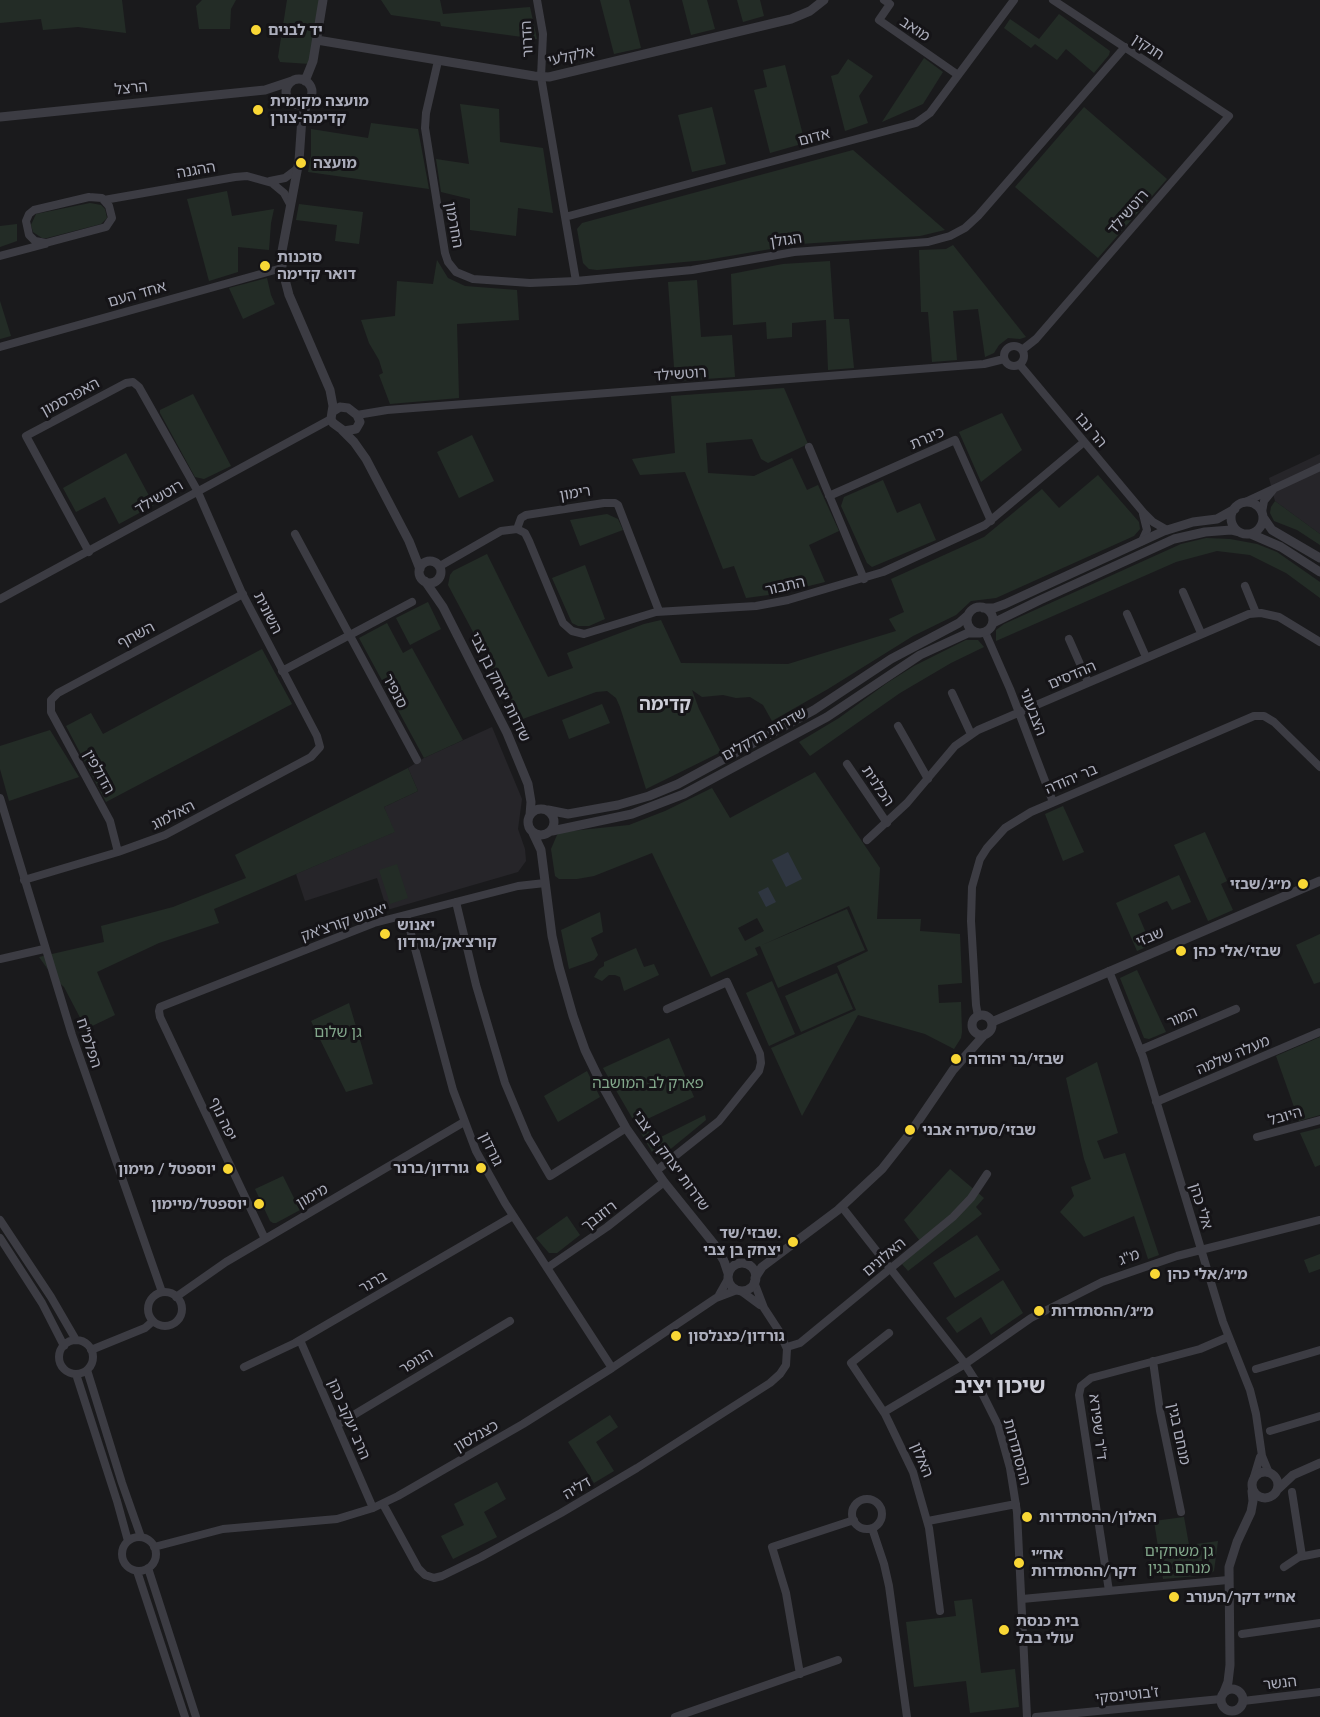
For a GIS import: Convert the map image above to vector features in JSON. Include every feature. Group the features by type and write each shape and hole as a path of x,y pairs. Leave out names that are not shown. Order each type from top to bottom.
{"street":[{"path":"305,81 313,63 323,0"},
{"name":"הדרור","path":"537,0 543,34 541,77"},
{"name":"אלקלעי","path":"317,40 541,77 557,76 791,19 810,11 824,0"},
{"name":"מואב","path":"884,0 890,4 879,20 958,75"},
{"name":"אדום","path":"565,217 911,125 928,115 1014,0"},
{"name":"חנקין","path":"1053,0 1229,116"},
{"name":"הגולן","path":"576,281 684,271 794,252 928,242 950,236 965,228 978,216 1125,47"},
{"name":"החרמון","path":"438,61 426,113 425,128 448,262 456,272 473,279 538,283 576,281"},
{"path":"541,77 576,281"},
{"path":"302,119 287,89 292,81 305,81 311,89 302,119 297,169 282,250 282,268 289,295 330,390 337,400 357,415 360,420 358,426 366,459"},
{"name":"הרצל","path":"0,117 264,90 292,81"},
{"name":"הרצל","path":"264,90 282,95 291,101"},
{"path":"291,101 302,104 309,100"},
{"name":"רוטשילד","path":"1022,350 1036,339 1229,116"},
{"path":"270,182 285,178 297,169"},
{"name":"ההגנה","path":"16,251 25,244 28,216 36,208 92,197 104,200 126,197 235,177 254,177 270,182"},
{"path":"270,182 282,191 290,204"},
{"path":"0,256 104,228 109,224 114,208 126,197"},
{"path":"104,200 112,216"},
{"path":"27,229 35,241 49,242"},
{"name":"אחד העם","path":"0,347 282,268"},
{"path":"1014,345 1022,350 1024,358 1020,365 1010,366 1004,359 1003,354 1008,347 1014,345"},
{"name":"רוטשילד","path":"357,415 387,410 984,364 1004,359"},
{"name":"הר נבו","path":"1020,365 1143,512 1153,522 1167,530"},
{"name":"האפרסמון","path":"89,552 26,436 126,383 134,382 141,389 197,490"},
{"path":"330,390 333,406 331,415 334,425 354,442 366,459 409,541 420,569"},
{"path":"331,415 336,408 346,407"},
{"name":"רוטשילד","path":"0,599 89,552 331,415"},
{"path":"342,430 353,430 358,426"},
{"name":"כינרת","path":"830,496 955,440 991,521"},
{"name":"התבור","path":"517,529 527,537 561,619 572,632 590,633 659,611 765,605 864,579 972,532 991,521 1084,442"},
{"path":"809,447 864,579"},
{"path":"1239,532 1232,522 1232,515 1239,506 1320,467"},
{"path":"1251,534 1260,528 1266,498 1276,487"},
{"name":"השונית","path":"197,490 243,594 317,735 320,746"},
{"name":"רימון","path":"437,568 501,531 517,529 521,518 526,515 604,502 615,503 618,505 659,611"},
{"path":"1239,506 1253,504 1272,530 1320,558"},
{"name":"שדרות הדקלים","path":"547,810 568,814 618,805 678,784 807,714 891,659 956,625 973,610 1005,604 1167,530 1193,522 1220,519 1239,506"},
{"path":"1142,541 1147,530 1143,512"},
{"path":"968,615 968,626 981,633 993,623 1030,604 1174,539 1205,532 1232,530 1251,534 1281,547 1320,572"},
{"name":"סנפיר","path":"295,534 417,760"},
{"path":"409,541 437,568"},
{"path":"420,569 424,562 437,568"},
{"path":"425,581 433,582 437,568"},
{"name":"שדרות יצחק בן צבי","path":"437,568 443,607"},
{"name":"שדרות יצחק בן צבי","path":"420,569 420,576 443,607 496,710 527,781 547,810"},
{"path":"1245,586 1257,613 1285,619 1320,642"},
{"path":"1183,592 1201,633"},
{"name":"השחף","path":"50,706 51,700 58,693 243,594"},
{"path":"282,671 412,602"},
{"path":"982,608 991,613 993,623"},
{"name":"ההדסים","path":"867,840 887,823 955,746 971,734 1201,633 1243,616 1257,613"},
{"path":"1127,614 1146,657"},
{"name":"שדרות הדקלים","path":"550,832 632,814 684,794 826,717 920,656 968,633 981,633"},
{"name":"הצבעוני","path":"981,633 1019,712 1053,802"},
{"path":"1069,639 1088,682"},
{"path":"952,693 971,734"},
{"name":"הדולפין","path":"50,706 107,815 118,852"},
{"name":"בר יהודה","path":"978,1016 971,921 972,887 975,872 987,848 1005,828 1053,802 1254,716 1264,716 1274,722 1320,767"},
{"path":"898,726 928,778"},
{"name":"האלמוג","path":"24,880 151,841 311,756 318,751 320,746"},
{"name":"הכלנית","path":"847,764 887,823"},
{"name":"שדרות יצחק בן צבי","path":"527,781 531,802 530,815"},
{"name":"הפלמ\"ח","path":"0,798 44,949 87,1081 162,1292"},
{"path":"538,809 547,810 555,819 550,832 541,836 533,833 528,824 530,815 538,809"},
{"name":"שדרות יצחק בן צבי","path":"550,832 544,842 542,852 545,883 555,951 573,1016 597,1074 626,1128 664,1182 714,1244 724,1261 728,1276"},
{"name":"שדרות יצחק בן צבי","path":"533,833 542,852"},
{"name":"שבזי","path":"992,1022 1320,880"},
{"name":"יאנוש קורצ'אק","path":"159,1009 164,1004 365,926 518,886 545,883"},
{"path":"456,902 476,985 505,1083 525,1131 550,1176 626,1128"},
{"name":"גורדון","path":"406,915 464,1122 482,1164 513,1216 612,1368"},
{"path":"0,959 44,949"},
{"name":"אלי כהן","path":"1109,971 1140,1050 1228,1337 1251,1394 1260,1449 1264,1464 1270,1473"},
{"path":"656,1171 719,1121 759,1071 762,1063 727,982 667,1009"},
{"name":"יפה נוף","path":"159,1009 159,1014 265,1239"},
{"name":"המור","path":"1140,1050 1236,1009"},
{"path":"739,1290 749,1288 762,1267 842,1207 867,1184 895,1153 968,1051 991,1030 992,1022 987,1016 978,1016 974,1020 968,1051"},
{"path":"973,1027 977,1033 985,1034"},
{"name":"מעלה שלמה","path":"1156,1102 1320,1032"},
{"name":"היובל","path":"1257,1137 1320,1120"},
{"name":"מימון","path":"176,1297 226,1262 464,1122"},
{"name":"האלונים","path":"787,1347 800,1343 959,1212 987,1174"},
{"name":"רוזנבך","path":"547,1268 607,1227 664,1182"},
{"name":"ההסתדרות","path":"842,1207 965,1364 998,1425 1010,1468 1016,1504 1027,1717"},
{"name":"ברנר","path":"244,1367 300,1340 513,1216"},
{"path":"0,1220 76,1340 85,1343 92,1350 93,1360 87,1370 76,1374 67,1372 61,1364 59,1355 64,1346 76,1340"},
{"name":"מ\"ג","path":"965,1364 1011,1330 1078,1293 1143,1266 1320,1220"},
{"path":"0,1238 42,1303 64,1346"},
{"name":"שדרות יצחק בן צבי","path":"714,1244 743,1264"},
{"path":"764,1308 730,1285 728,1276 732,1267 776,1257"},
{"path":"743,1264 753,1269 764,1308 787,1347"},
{"name":"כצנלסון","path":"716,1298 724,1288 728,1276"},
{"name":"כצנלסון","path":"154,1547 223,1529 337,1519 383,1504 504,1435 612,1368 716,1298 739,1290"},
{"path":"162,1292 171,1293 176,1297 181,1309 177,1321 165,1326 153,1322 148,1313 149,1303 154,1295 162,1292"},
{"name":"הנופר","path":"337,1425 510,1321"},
{"path":"92,1350 145,1328 153,1322"},
{"name":"האלון","path":"889,1333 851,1363 884,1412 910,1463 928,1521 940,1611"},
{"name":"ד\"ר שפירא","path":"1109,1591 1079,1392 1082,1384 1090,1378 1203,1348 1228,1337"},
{"name":"הרב יעקב כהן","path":"300,1340 373,1508"},
{"name":"דליה","path":"383,1504 420,1571 431,1577 442,1576 498,1549 561,1513 770,1383 786,1365 787,1347"},
{"path":"1256,1369 1320,1350"},
{"name":"מנחם בגין","path":"1153,1361 1160,1411 1181,1512"},
{"path":"884,1412 965,1364"},
{"path":"87,1370 141,1538"},
{"path":"76,1374 128,1541"},
{"path":"1270,1431 1320,1416"},
{"name":"אלי כהן","path":"1254,1477 1260,1449"},
{"path":"1249,1517 1286,1480 1320,1463"},
{"path":"1224,1704 1230,1665 1228,1580 1232,1554 1253,1504 1251,1482 1261,1472 1298,1472"},
{"path":"1270,1473 1277,1480 1277,1490"},
{"path":"1252,1491 1258,1497 1268,1498"},
{"path":"1292,1492 1302,1556"},
{"path":"864,1500 873,1500 879,1506 882,1514 880,1522 872,1528 862,1528 854,1520 853,1511 857,1504 864,1500"},
{"path":"928,1521 1016,1504"},
{"path":"800,1674 786,1593 772,1547 854,1520"},
{"path":"872,1528 889,1586 907,1717"},
{"path":"141,1538 150,1542 154,1547 155,1557 148,1568 137,1571 127,1566 122,1558 123,1548 128,1541 141,1538"},
{"path":"1284,1567 1302,1556 1320,1553"},
{"path":"148,1568 196,1717"},
{"path":"137,1571 185,1717"},
{"path":"1022,1599 1228,1580"},
{"path":"1242,1634 1320,1623"},
{"path":"675,1717 838,1660"},
{"path":"1230,1665 1242,1700 1235,1717"},
{"path":"1224,1704 1233,1689 1242,1700"},
{"name":"הנשר","path":"1242,1700 1320,1692"},
{"path":"1224,1704 1231,1711 1242,1700"},
{"name":"ז'בוטינסקי","path":"1036,1717 1224,1704"}],"shaded area":[{"path":"1320,454 1320,534 1275,501 1269,478"},
{"path":"492,727 522,799 518,829 525,849 526,861 518,872 387,910 377,878 305,901 296,874 394,832 384,807 418,791 408,768 424,758"},
{"path":"788,852 802,879 786,887 772,860"},
{"path":"768,887 776,902 766,907 758,892"}],"green space":[{"path":"0,0 122,0 126,33 78,27 43,30 41,19 0,23"},
{"path":"202,0 236,0 231,9 230,29 199,29 196,6"},
{"path":"287,0 321,0 310,64 280,62 278,57"},
{"path":"381,0 440,0 443,14 530,7 537,39 441,26 440,22 391,15"},
{"path":"600,0 629,0 641,48 614,54"},
{"path":"682,0 707,0 715,29 691,35"},
{"path":"737,0 760,0 764,16 743,22"},
{"path":"1059,14 1110,51 1094,73 1066,49 1057,60 1035,44 1031,48 1004,28 1010,19 1039,39"},
{"path":"924,58 943,72 923,104 882,122"},
{"path":"848,59 873,76 859,96 868,123 845,131 831,76 838,74"},
{"path":"785,65 805,143 770,153 754,90 767,87 763,70"},
{"path":"460,104 499,109 500,142 543,148 553,213 518,208 516,236 470,230 470,199 441,192 436,159 469,164"},
{"path":"712,107 726,164 692,172 678,115"},
{"path":"1084,107 1167,179 1098,258 1015,187"},
{"path":"371,123 418,129 429,189 308,172 311,156 311,129 368,138"},
{"path":"853,150 945,230 920,236 800,244 706,260 597,270 589,269 583,263 577,229 582,223"},
{"path":"227,191 232,216 274,209 269,250 238,247 238,272 209,281 187,199"},
{"path":"90,203 101,205 105,209 107,218 101,224 47,238 42,238 33,232 31,225 36,214"},
{"path":"299,204 363,212 359,244 335,241 337,225 296,220"},
{"path":"17,224 17,241 0,247 0,226"},
{"path":"953,245 1026,337 1008,338 999,345 994,353 985,357 978,309 953,311 957,360 932,362 928,312 921,312 919,250 946,249"},
{"path":"437,260 448,278 465,286 517,290 519,320 457,324 459,398 390,404 379,375 383,373 379,360 369,343 361,320 395,316 397,281 433,284"},
{"path":"830,261 834,319 849,319 854,368 828,370 826,320 792,323 792,337 767,339 766,322 733,325 731,274 783,264"},
{"path":"267,278 275,304 243,319 229,288"},
{"path":"697,280 701,337 732,335 735,377 675,381 668,282"},
{"path":"0,301 11,336 0,339"},
{"path":"784,388 808,444 768,463 761,459 752,439 706,443 708,473 754,476 792,458 807,490 818,485 839,531 809,545 825,582 776,594 746,598 734,566 723,569 685,472 640,475 632,459 675,453 671,396"},
{"path":"193,394 231,466 204,479 195,477 160,413 160,410"},
{"path":"1002,413 1022,450 981,482 959,432"},
{"path":"472,435 494,481 459,498 437,452"},
{"path":"126,453 154,505 119,524 105,497 76,512 63,488"},
{"path":"1098,475 1139,522 1140,529 1134,536 996,598 971,601 956,615 913,636 772,721 763,705 750,697 736,698 723,695 702,697 692,690 721,752 646,789 620,707 616,698 607,691 596,692 520,720 448,585 453,571 487,554 548,677 573,668 567,653 644,624 661,620 681,663 788,664 896,631 889,619 904,612 891,579 984,537 1042,489 1059,508"},
{"path":"883,480 897,513 920,503 936,540 872,567 867,563 841,506 844,497"},
{"path":"1275,501 1320,534 1320,545 1297,530 1274,521 1270,513"},
{"path":"607,514 618,519 623,530 580,546 570,520"},
{"path":"1206,538 1230,539 1257,544 1277,552 1320,582 1320,598 1286,573 1250,555 1217,551 1176,562 996,641 996,630 1004,624 1181,544"},
{"path":"585,565 605,619 589,626 578,626 572,623 552,578"},
{"path":"428,602 441,629 410,645 396,618"},
{"path":"387,623 403,653 412,648 463,740 424,758 359,638"},
{"path":"966,640 978,640 984,647 951,663 900,693 810,756 799,742 839,718 914,666"},
{"path":"262,649 292,704 106,802 66,726 91,713 103,734"},
{"path":"602,704 610,723 569,739 562,720"},
{"path":"50,730 79,777 9,801 0,769 0,746"},
{"path":"408,768 418,791 384,807 395,832 214,909 219,923 159,943 97,972 115,1015 86,1029 64,987 54,978 39,957 104,942 101,926 173,907 246,878 235,855"},
{"path":"815,772 880,868 877,919 921,919 920,931 960,934 962,983 938,985 939,1003 961,1002 962,1032 954,1049 925,1034 858,1015 802,1116 771,1048 856,1010 837,966 868,951 849,906 762,945 847,909 865,950 778,988 760,946 755,948 758,955 711,977 652,853 594,876 559,879 555,876 551,849 557,835 561,832 629,825 665,811 712,788 730,818","holes":["757,918 764,931 745,941 738,928"]},
{"path":"1063,806 1084,852 1063,861 1045,814"},
{"path":"1205,832 1227,881 1221,884 1233,910 1208,921 1174,845"},
{"path":"397,864 408,898 390,904 379,870"},
{"path":"1179,875 1191,902 1172,910 1167,901 1138,914 1151,945 1137,951 1116,903"},
{"path":"600,912 603,932 591,938 598,955 594,960 569,969 561,930"},
{"path":"1320,934 1320,982 1314,984 1296,945"},
{"path":"636,948 644,967 654,964 659,975 624,991 620,977 609,975 602,981 594,977 604,966 604,962"},
{"path":"1137,970 1166,1032 1149,1039 1144,1038 1120,978"},
{"path":"837,973 853,1009 801,1032 785,996"},
{"path":"772,981 795,1034 769,1046 746,993"},
{"name":"גן שלום","path":"349,1003 373,1084 346,1092 311,1021"},
{"path":"1320,1037 1320,1115 1299,1121 1276,1056"},
{"name":"פארק לב המושבה","path":"669,1038 694,1097 643,1121 653,1141 705,1115 706,1120 667,1152 657,1154 652,1152 603,1068"},
{"path":"1097,1062 1118,1133 1097,1141 1104,1159 1125,1153 1159,1255 1148,1259 1134,1216 1084,1237 1060,1212 1074,1196 1071,1187 1091,1179 1084,1159 1066,1078"},
{"path":"587,1071 600,1097 558,1122 544,1096"},
{"path":"1320,1128 1320,1165 1315,1167 1300,1133"},
{"path":"950,1169 984,1198 976,1207 982,1214 908,1271 902,1264 923,1245 904,1220"},
{"path":"283,1176 300,1210 273,1223 255,1189"},
{"path":"567,1216 580,1235 557,1253 549,1253 536,1238"},
{"path":"977,1235 1000,1270 955,1298 933,1263"},
{"path":"1320,1254 1320,1269 1309,1273 1304,1260"},
{"path":"1003,1280 1023,1313 991,1335 981,1317 957,1333 946,1318"},
{"path":"610,1415 618,1427 596,1442 614,1471 594,1483 568,1442"},
{"path":"497,1482 506,1499 484,1512 497,1537 453,1559 441,1536 464,1525 454,1504"},
{"name":"גן משחקים מנחם בגין","path":"1184,1517 1189,1545 1218,1541 1214,1571 1209,1575 1163,1579 1154,1521"},
{"path":"972,1599 981,1673 1015,1669 1019,1707 970,1713 966,1681 914,1687 906,1622 956,1616 954,1601"}],"place":[{"name":"יד לבנים","path":"256,30"},
{"name":"מועצה מקומית קדימה-צורן","path":"258,110"},
{"name":"מועצה","path":"301,163"},
{"name":"סוכנות דואר קדימה","path":"265,266"},
{"name":"מ״ג/שבזי","path":"1303,884"},
{"name":"יאנוש קורצ׳אק/גורדון","path":"385,934"},
{"name":"שבזי/אלי כהן","path":"1181,951"},
{"name":"שבזי/בר יהודה","path":"956,1059"},
{"name":"שבזי/סעדיה אבני","path":"910,1130"},
{"name":"גורדון/ברנר","path":"481,1168"},
{"name":"יוספטל / מימון","path":"228,1169"},
{"name":"יוספטל/מיימון","path":"259,1204"},
{"name":"שבזי/שד. יצחק בן צבי","path":"793,1242"},
{"name":"מ״ג/אלי כהן","path":"1155,1274"},
{"name":"מ״ג/ההסתדרות","path":"1039,1311"},
{"name":"גורדון/כצנלסון","path":"676,1336"},
{"name":"האלון/ההסתדרות","path":"1027,1517"},
{"name":"אח״י דקר/ההסתדרות","path":"1019,1563"},
{"name":"אח״י דקר/העורב","path":"1174,1597"},
{"name":"בית כנסת עולי בבל","path":"1004,1630"}],"district":[{"name":"קדימה","path":"665,704"},
{"name":"שיכון יציב","path":"1000,1386"}]}
